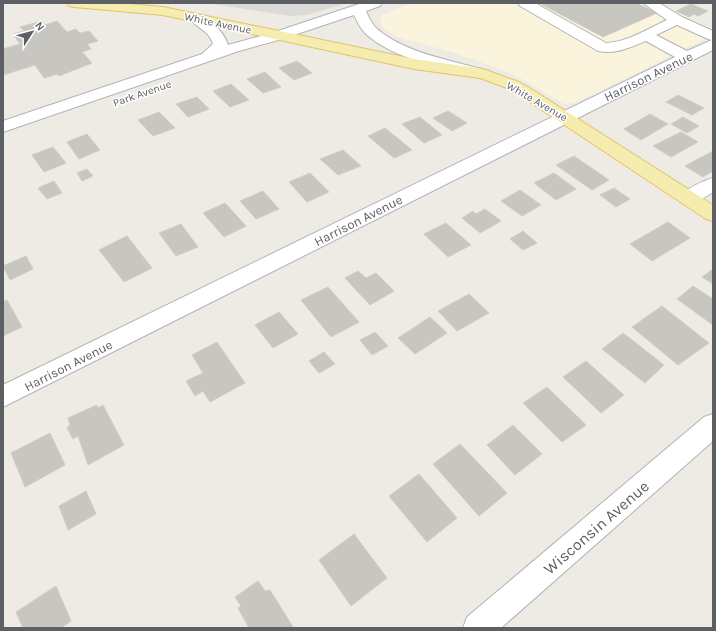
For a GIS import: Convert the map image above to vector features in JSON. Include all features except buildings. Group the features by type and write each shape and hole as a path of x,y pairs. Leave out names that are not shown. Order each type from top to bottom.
{"main road":[{"name":"White Avenue","path":"74,3 163,11 284,34"},
{"name":"White Avenue","path":"138,3 202,13 313,43 414,64 482,74 513,85 566,117 713,214"}],"street":[{"name":"Park Avenue","path":"3,127 206,58 284,34 375,3"},
{"path":"525,3 603,48 618,47 647,36 651,32 676,20"},
{"path":"650,3 676,20 713,36"},
{"path":"358,9 372,32 389,42 419,56 482,74"},
{"path":"195,17 221,40 221,46 206,58"},
{"name":"Park Avenue","path":"3,142 204,72 257,50 284,34"},
{"path":"647,36 687,56"},
{"name":"Harrison Avenue","path":"3,397 713,44"},
{"path":"689,198 713,184"},
{"name":"Wisconsin Avenue","path":"478,628 713,425"}],"shaded area":[{"path":"207,3 347,3 307,15 290,16"},
{"path":"411,3 658,3 713,29 713,35 575,103 564,104 520,78 502,70 455,53 395,36 382,27 380,19 383,15"}]}
